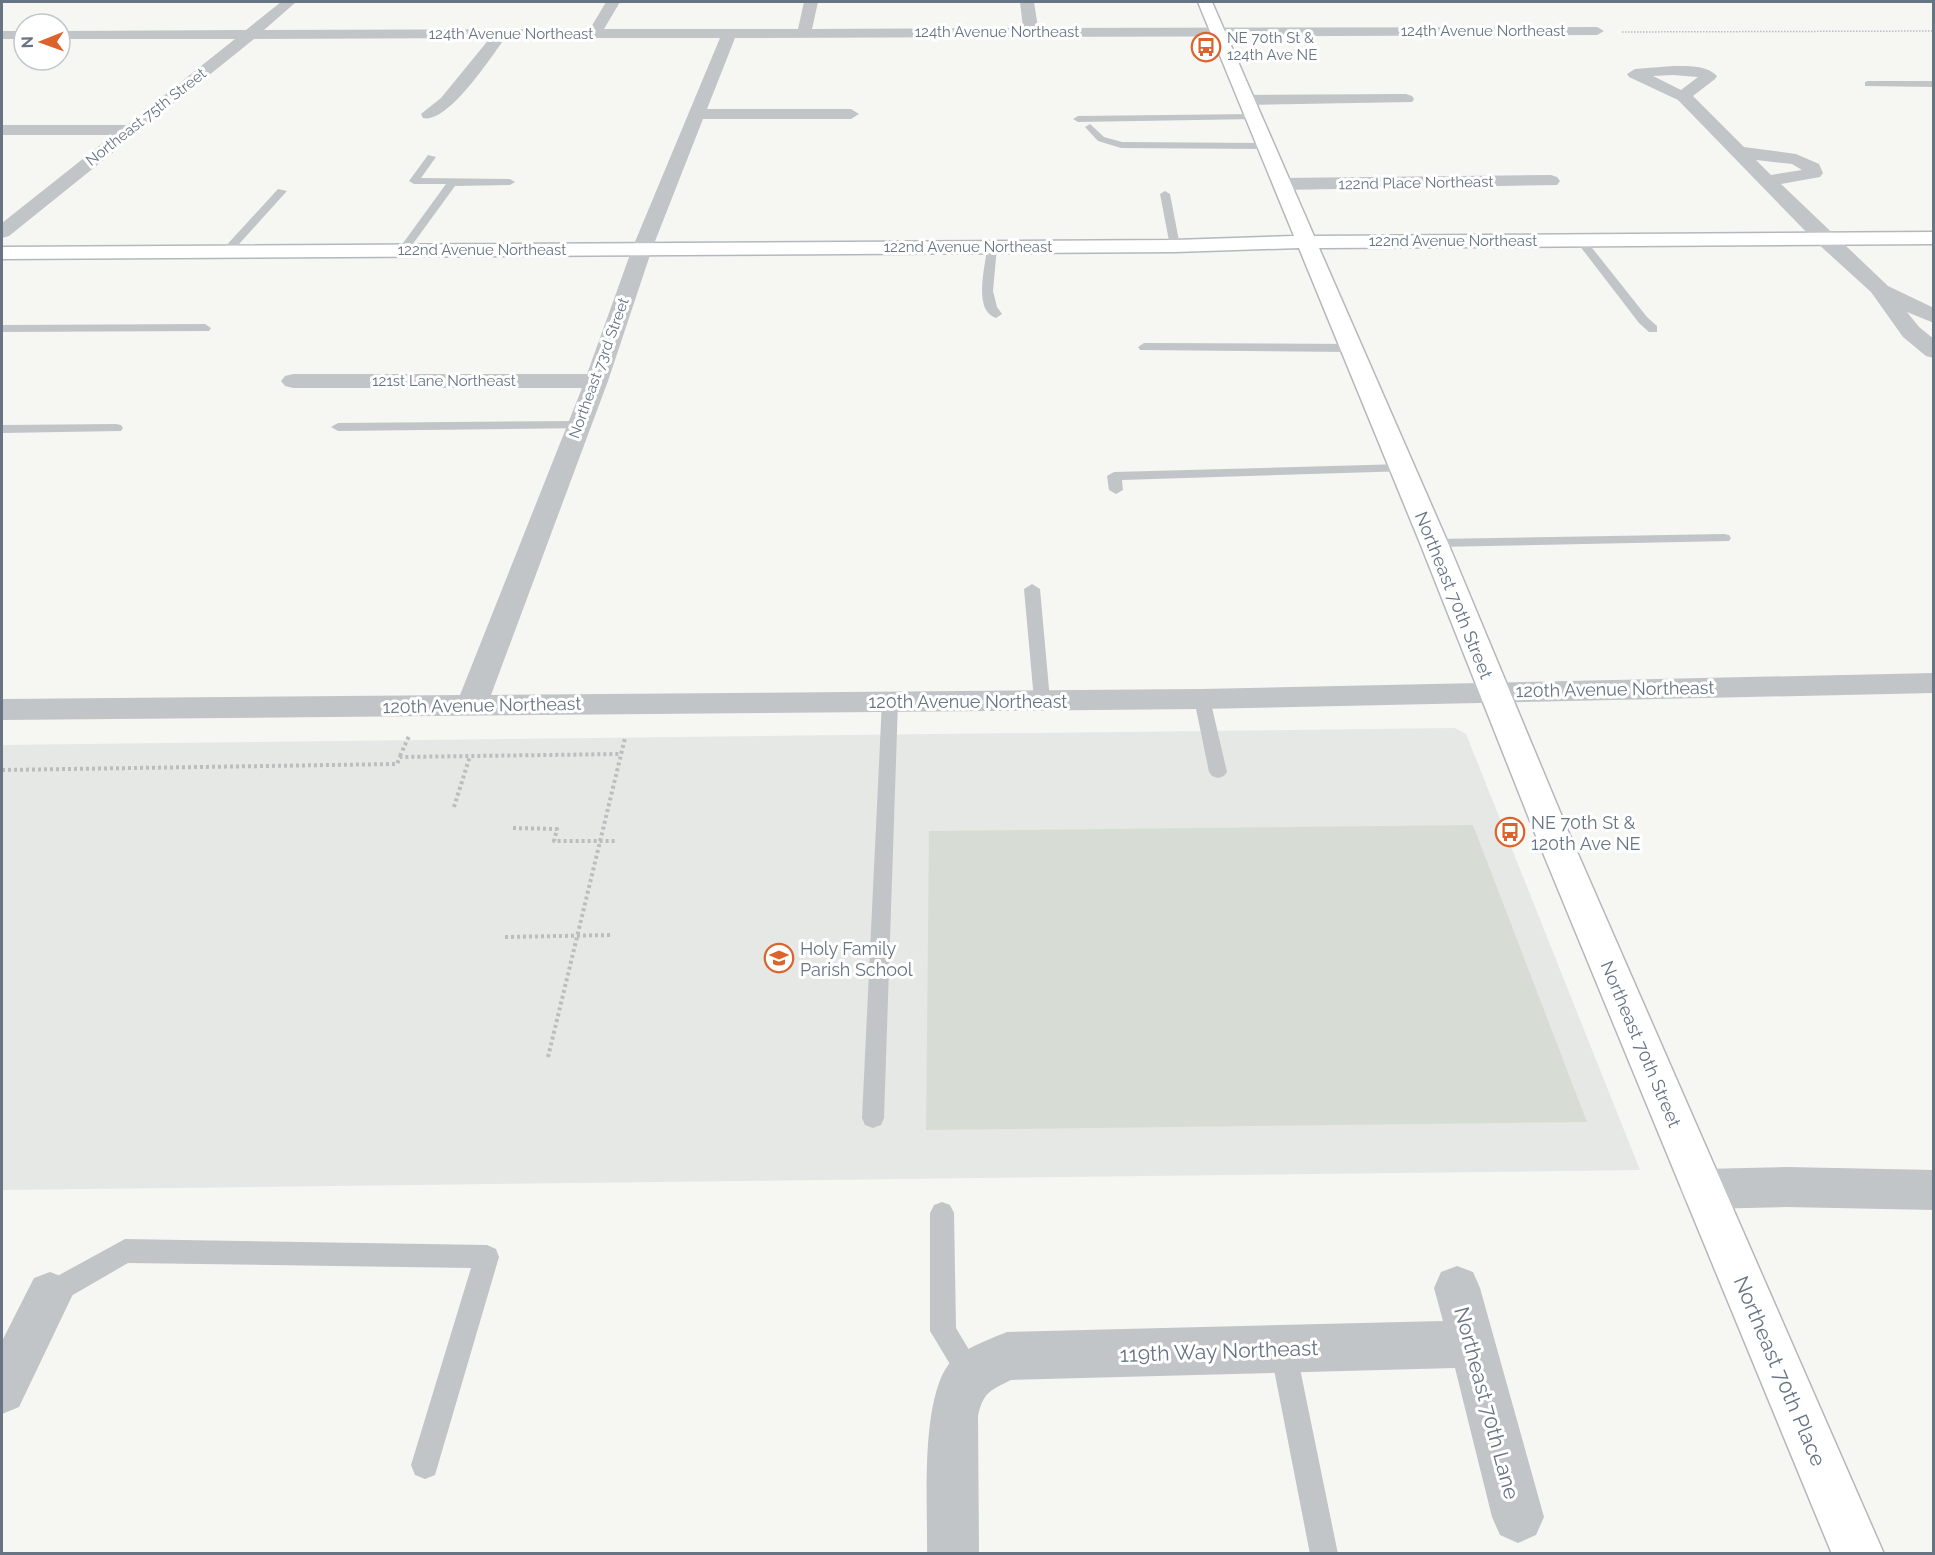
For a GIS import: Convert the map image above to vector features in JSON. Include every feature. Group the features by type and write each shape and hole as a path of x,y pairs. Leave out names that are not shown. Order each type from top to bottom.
{"main road":[{"name":"Northeast 70th Street","path":"1205,2 1305,242 1403,468 1492,692 1702,1189"},
{"name":"122nd Avenue Northeast","path":"2,253 1175,246 1305,242 1934,238"},
{"name":"Northeast 70th Place","path":"1702,1189 1858,1554"}],"street":[{"name":"Northeast 75th Street","path":"2,232 128,130 197,79 289,2"},
{"path":"594,34 613,2"},
{"path":"804,33 811,2"},
{"path":"1027,2 1031,32"},
{"name":"124th Avenue Northeast","path":"72,35 1597,31"},
{"name":"Northeast 73rd Street","path":"472,705 596,381 642,249 729,33"},
{"path":"429,114 447,101 501,34"},
{"path":"1684,97 1823,238 1878,288 1911,332 1934,351"},
{"path":"1249,108 1406,99"},
{"path":"697,114 851,114"},
{"path":"2,130 128,130"},
{"path":"1737,152 1796,159 1813,168 1814,173 1768,181"},
{"name":"122nd Place Northeast","path":"1282,184 1551,181"},
{"path":"1878,288 1934,317"},
{"name":"121st Lane Northeast","path":"293,381 596,381"},
{"name":"120th Avenue Northeast","path":"2,710 1202,699 1934,683"},
{"path":"1702,1189 1786,1187 1934,1190"},
{"name":"Northeast 70th Lane","path":"1457,1288 1518,1517"},
{"path":"2,1390 50,1293"},
{"name":"119th Way Northeast","path":"971,1375 1006,1356 1471,1344"},
{"path":"953,1554 954,1416 959,1392 971,1375"}],"lane":[{"path":"1868,84 1934,84"},
{"path":"1078,119 1249,108"},
{"path":"1090,127 1101,139 1121,145 1265,146"},
{"path":"431,157 414,181 510,182"},
{"path":"403,250 452,183"},
{"path":"227,251 282,191"},
{"path":"1165,194 1175,246"},
{"path":"1581,241 1643,320 1653,329"},
{"path":"992,247 987,300 990,309 996,314"},
{"path":"2,329 205,328"},
{"path":"1144,348 1351,348"},
{"path":"338,427 578,425"},
{"path":"2,429 116,428"},
{"path":"1116,490 1114,476 1403,468"},
{"path":"1434,543 1724,538"},
{"path":"1032,589 1042,700"},
{"path":"1202,699 1218,772"},
{"path":"873,1118 890,701"},
{"path":"942,1213 943,1331 971,1375"},
{"path":"50,1293 124,1251 487,1257 425,1465"},
{"path":"1283,1349 1324,1554"}],"path":[{"path":"1597,31 1934,31"},
{"path":"2,770 397,764 412,727"},
{"path":"548,1058 625,738"},
{"path":"400,757 620,754"},
{"path":"454,807 470,756"},
{"path":"513,828 557,829 554,841 616,841"},
{"path":"505,937 612,935"}],"shaded area":[{"name":"Holy Family Parish School","path":"1455,728 1466,734 1640,1170 2,1190 2,745"},
{"path":"1473,825 1587,1122 926,1130 929,831"}],"place":[{"name":"NE 70th St & 124th Ave NE","path":"1206,47"},
{"name":"NE 70th St & 120th Ave NE","path":"1510,832"},
{"name":"Holy Family Parish School","path":"779,958"}]}
